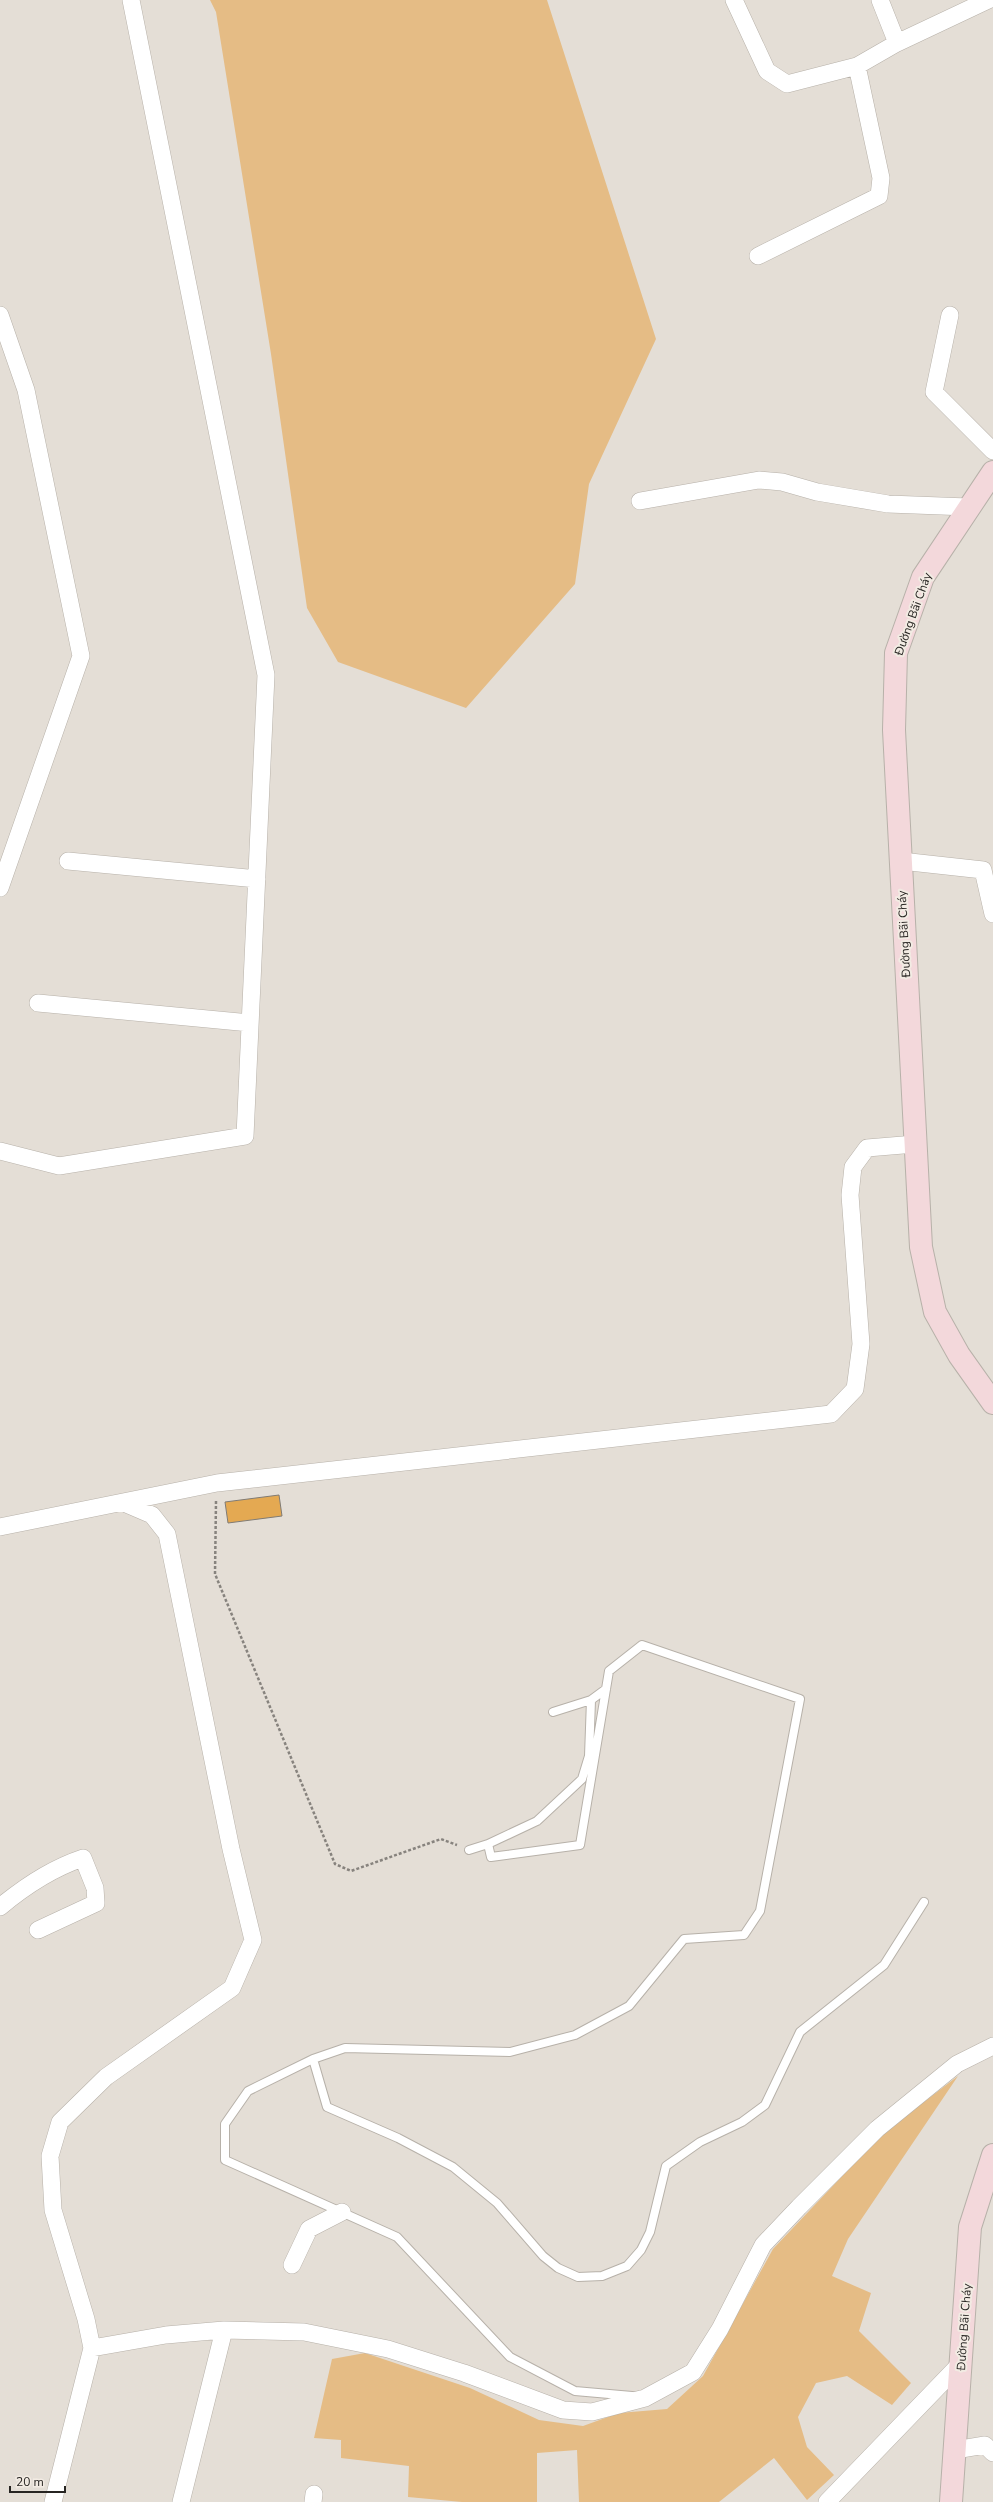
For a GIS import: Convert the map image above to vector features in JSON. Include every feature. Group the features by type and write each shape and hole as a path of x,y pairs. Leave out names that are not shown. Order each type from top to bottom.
{"main road":[{"name":"Đường Bãi Cháy","path":"993,472 968,507 923,577 896,653 894,730 921,1247 935,1312 959,1355 993,1403"},
{"name":"Đường Bãi Cháy","path":"952,2502 970,2227 993,2156"}],"street":[{"path":"0,1151 59,1166 245,1136 266,675 131,0"},
{"path":"734,0 766,71 787,84 857,66 897,43 988,0"},
{"path":"880,0 897,43"},
{"path":"758,256 879,196 882,178 857,66"},
{"path":"0,315 26,390 81,656 0,888"},
{"path":"950,315 934,392 993,451"},
{"path":"640,501 759,480 782,482 817,492 888,504 968,507"},
{"path":"68,860 257,880"},
{"path":"901,861 983,870 993,914"},
{"path":"38,1003 250,1022"},
{"path":"0,1527 124,1503 216,1483 831,1414 855,1389 861,1344 850,1194 853,1167 867,1148 915,1144"},
{"path":"53,2502 92,2348 86,2319 53,2210 50,2156 60,2122 106,2077 232,1988 253,1940 231,1849 167,1534 152,1515 124,1503"},
{"path":"0,1907 14,1895 67,1864 83,1858 96,1888 96,1903 38,1930"},
{"path":"92,2348 166,2335 224,2330 304,2332 388,2349 564,2410 592,2412 645,2398 693,2372 720,2329 764,2244 799,2206 877,2129 958,2064 993,2046"},
{"path":"292,2265 309,2229 342,2212"},
{"path":"181,2502 224,2330"},
{"path":"827,2502 961,2363"},
{"path":"955,2450 985,2445 993,2453"}],"lane":[{"path":"488,1844 490,1857 580,1845 609,1671 642,1645 800,1699 760,1911 744,1935 684,1938 629,2006 575,2035 510,2052 345,2048 313,2059 248,2091 225,2124 225,2160 397,2237 510,2357 575,2391 645,2398"},
{"path":"553,1712 591,1700 606,1690"},
{"path":"469,1850 488,1844 537,1821 582,1779 590,1756 591,1700"},
{"path":"313,2059 326,2107 398,2138 453,2167 497,2203 543,2256 558,2268 578,2277 602,2276 627,2266 641,2250 650,2232 666,2166 700,2142 742,2122 765,2105 800,2032 884,1965 924,1902"}],"path":[{"path":"216,1483 215,1574 335,1864 351,1871 441,1839 469,1850"}],"shaded area":[{"path":"210,0 547,0 656,339 589,484 575,584 466,708 338,662 307,608 271,354 216,12"},
{"path":"958,2076 848,2239 832,2276 871,2293 859,2331 911,2383 892,2405 847,2376 816,2383 798,2417 807,2447 834,2475 807,2500 774,2458 719,2502 579,2502 577,2450 537,2453 537,2502 462,2502 408,2497 409,2466 341,2458 341,2440 314,2438 332,2359 365,2353 470,2388 539,2420 583,2426 619,2413 667,2409 703,2376 773,2249 883,2133"}],"building":[{"path":"279,1495 282,1516 228,1523 225,1502"}]}
